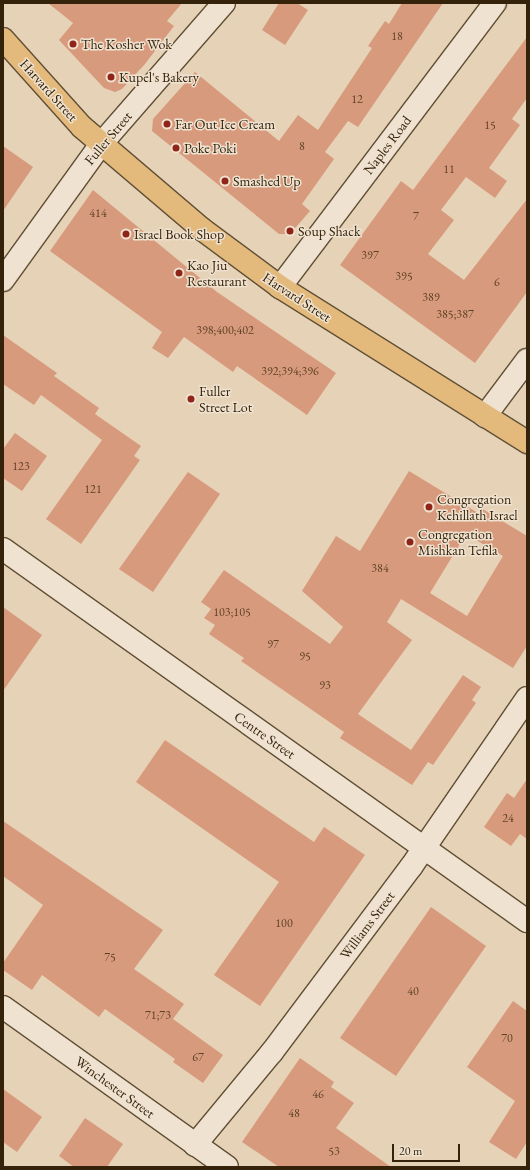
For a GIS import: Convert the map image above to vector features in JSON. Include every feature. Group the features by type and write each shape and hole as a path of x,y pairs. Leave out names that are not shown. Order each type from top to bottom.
{"main road":[{"name":"Harvard Street","path":"3,39 82,127 203,230 280,287 527,442"}],"street":[{"name":"Fuller Street","path":"3,280 101,144 224,3"},
{"name":"Naples Road","path":"280,287 495,3"},
{"path":"485,416 527,360"},
{"name":"Centre Street","path":"3,549 527,921"},
{"name":"Williams Street","path":"196,1145 272,1052 424,849 527,698"},
{"name":"Winchester Street","path":"3,1007 227,1167"}],"building":[{"path":"48,3 182,3 167,21 174,26 145,64 122,89 115,92 104,88 59,40 73,23"},
{"path":"279,3 297,3 308,10 285,45 262,30"},
{"path":"402,3 443,3 358,127 348,121 325,152 334,159 302,204 310,211 290,234 279,234 152,131 153,119 195,72 279,141 298,115 318,130 372,48 368,46 385,21 389,24"},
{"path":"527,37 527,98 512,119 520,125 489,168 507,181 495,198 466,177 441,210 454,220 428,254 464,280 527,199 527,292 475,363 340,265 401,181 413,190"},
{"path":"3,146 33,167 3,211"},
{"path":"93,190 217,292 336,373 307,415 237,366 233,372 184,337 168,358 152,348 162,332 50,251"},
{"path":"3,335 57,373 54,376 99,408 95,414 141,446 134,456 140,460 81,544 46,519 102,440 41,395 34,405 3,384"},
{"path":"15,433 47,456 22,491 3,478 3,449"},
{"path":"409,471 478,513 481,508 527,536 527,646 513,668 401,599 387,622 412,640 358,714 411,750 463,675 481,687 472,700 476,703 433,765 428,762 412,785 340,738 344,732 241,661 244,658 209,634 215,625 204,618 211,609 201,602 224,570 330,644 343,627 302,591 336,536 360,551","holes":["466,534 503,556 467,616 430,593"]},
{"path":"188,472 220,494 153,592 119,569"},
{"path":"3,607 42,635 3,691"},
{"path":"165,740 314,842 324,827 365,855 260,1006 214,975 279,882 136,782"},
{"path":"527,779 527,839 520,834 511,846 484,827 507,793 514,798"},
{"path":"3,821 163,930 134,969 184,1004 173,1019 223,1055 203,1083 173,1062 175,1059 105,1009 99,1017 42,975 32,990 3,970 3,963 43,905 3,876"},
{"path":"431,907 486,946 396,1076 340,1038"},
{"path":"513,1001 527,1011 527,1142 516,1159 489,1142 515,1101 467,1067"},
{"path":"300,1058 334,1082 331,1087 354,1103 336,1128 391,1167 279,1167 242,1142"},
{"path":"3,1089 42,1117 17,1152 3,1142"},
{"path":"85,1118 123,1144 107,1167 74,1167 59,1156"}],"place":[{"name":"The Kosher Wok","path":"73,44"},
{"name":"Kupel's Bakery","path":"111,77"},
{"name":"Far Out Ice Cream","path":"167,124"},
{"name":"Poke Poki","path":"176,148"},
{"name":"Smashed Up","path":"225,181"},
{"name":"Soup Shack","path":"290,231"},
{"name":"Israel Book Shop","path":"126,234"},
{"name":"Kao Jiu Restaurant","path":"179,273"},
{"name":"Fuller Street Lot","path":"191,399"},
{"name":"Congregation Kehillath Israel","path":"429,507"},
{"name":"Congregation Mishkan Tefila","path":"410,542"}]}
